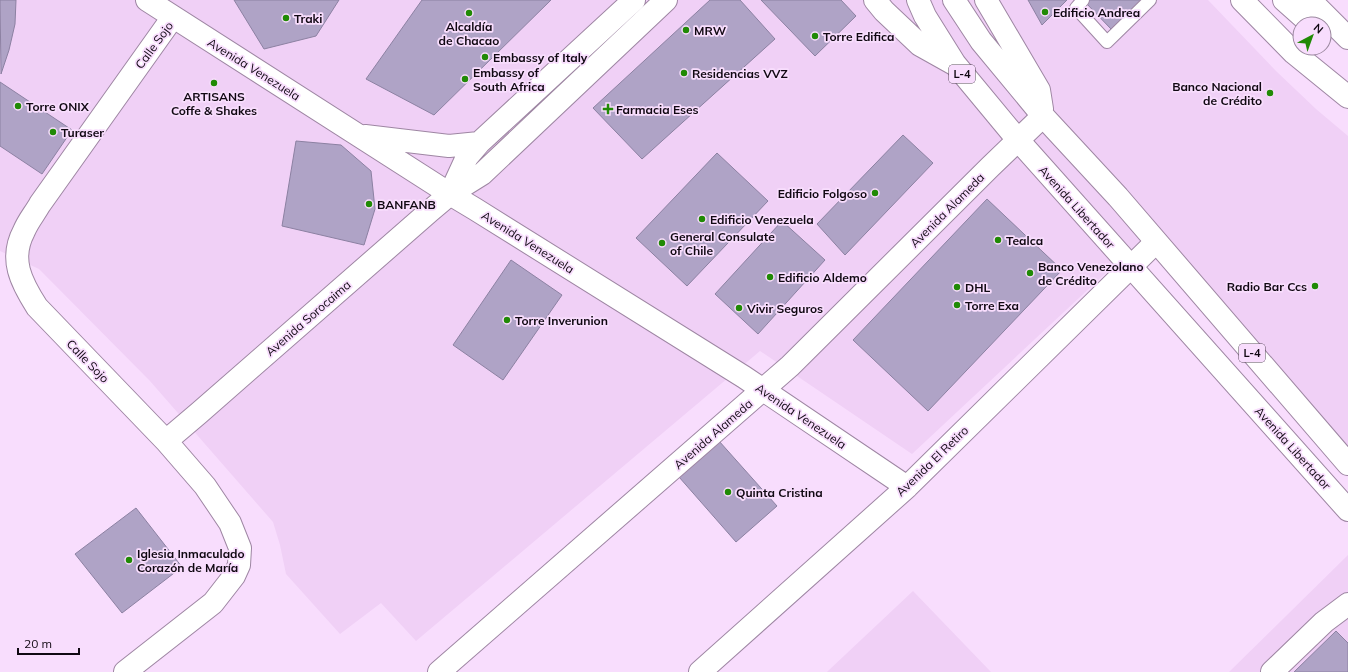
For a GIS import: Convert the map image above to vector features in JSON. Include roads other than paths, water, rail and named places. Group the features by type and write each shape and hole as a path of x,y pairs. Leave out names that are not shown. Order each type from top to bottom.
{"street":[{"name":"Avenida Venezuela","path":"147,0 450,194 764,390 907,487"},
{"name":"Avenida Sorocaima","path":"450,194 467,157 479,143 634,0"},
{"name":"Avenida Sorocaima","path":"166,440 450,194 482,174 666,0"},
{"name":"L-4","path":"875,0 884,11 920,45 955,64"},
{"name":"Avenida Libertador","path":"918,0 925,16 955,64 1018,140 1348,510"},
{"name":"L-4","path":"954,0 981,41 1043,116 1118,197 1348,464"},
{"path":"1242,0 1294,52 1348,98"},
{"path":"1284,0 1302,16"},
{"path":"1310,0 1348,38"},
{"path":"991,2 1039,90 1043,116"},
{"name":"Calle Sojo","path":"125,672 213,603 234,576 239,564 240,548 230,523 205,486 166,440 37,307 24,288 19,273 17,256 18,244 24,230 40,204 173,17"},
{"path":"1332,41 1348,53"},
{"name":"Avenida Alameda","path":"439,672 764,390 1043,116"},
{"path":"360,136 449,146 479,143"},
{"name":"Avenida El Retiro","path":"700,672 907,487 1156,242"},
{"path":"1272,672 1324,622 1348,604"}],"lane":[{"path":"1083,0 1076,8 1107,42 1150,0"}],"place":[{"name":"Edificio Andrea","path":"1045,12"},
{"name":"Alcaldía de Chacao","path":"469,13"},
{"name":"Traki","path":"286,18"},
{"name":"MRW","path":"686,30"},
{"name":"Torre Edifica","path":"815,36"},
{"name":"Embassy of Italy","path":"485,57"},
{"name":"Residencias VVZ","path":"684,73"},
{"name":"Embassy of South Africa","path":"465,79"},
{"name":"ARTISANS Coffe & Shakes","path":"214,83"},
{"name":"Banco Nacional de Crédito","path":"1270,93"},
{"name":"Torre ONIX","path":"18,106"},
{"name":"Farmacia Eses","path":"608,109"},
{"name":"Turaser","path":"53,132"},
{"name":"Edificio Folgoso","path":"875,193"},
{"name":"BANFANB","path":"369,204"},
{"name":"Edificio Venezuela","path":"702,219"},
{"name":"Tealca","path":"998,240"},
{"name":"General Consulate of Chile","path":"662,243"},
{"name":"Banco Venezolano de Crédito","path":"1030,273"},
{"name":"Edificio Aldemo","path":"770,277"},
{"name":"Radio Bar Ccs","path":"1315,286"},
{"name":"DHL","path":"957,287"},
{"name":"Torre Exa","path":"957,305"},
{"name":"Vivir Seguros","path":"739,308"},
{"name":"Torre Inverunion","path":"507,320"},
{"name":"Quinta Cristina","path":"728,492"},
{"name":"Iglesia Inmaculado Corazón de María","path":"129,560"}]}
